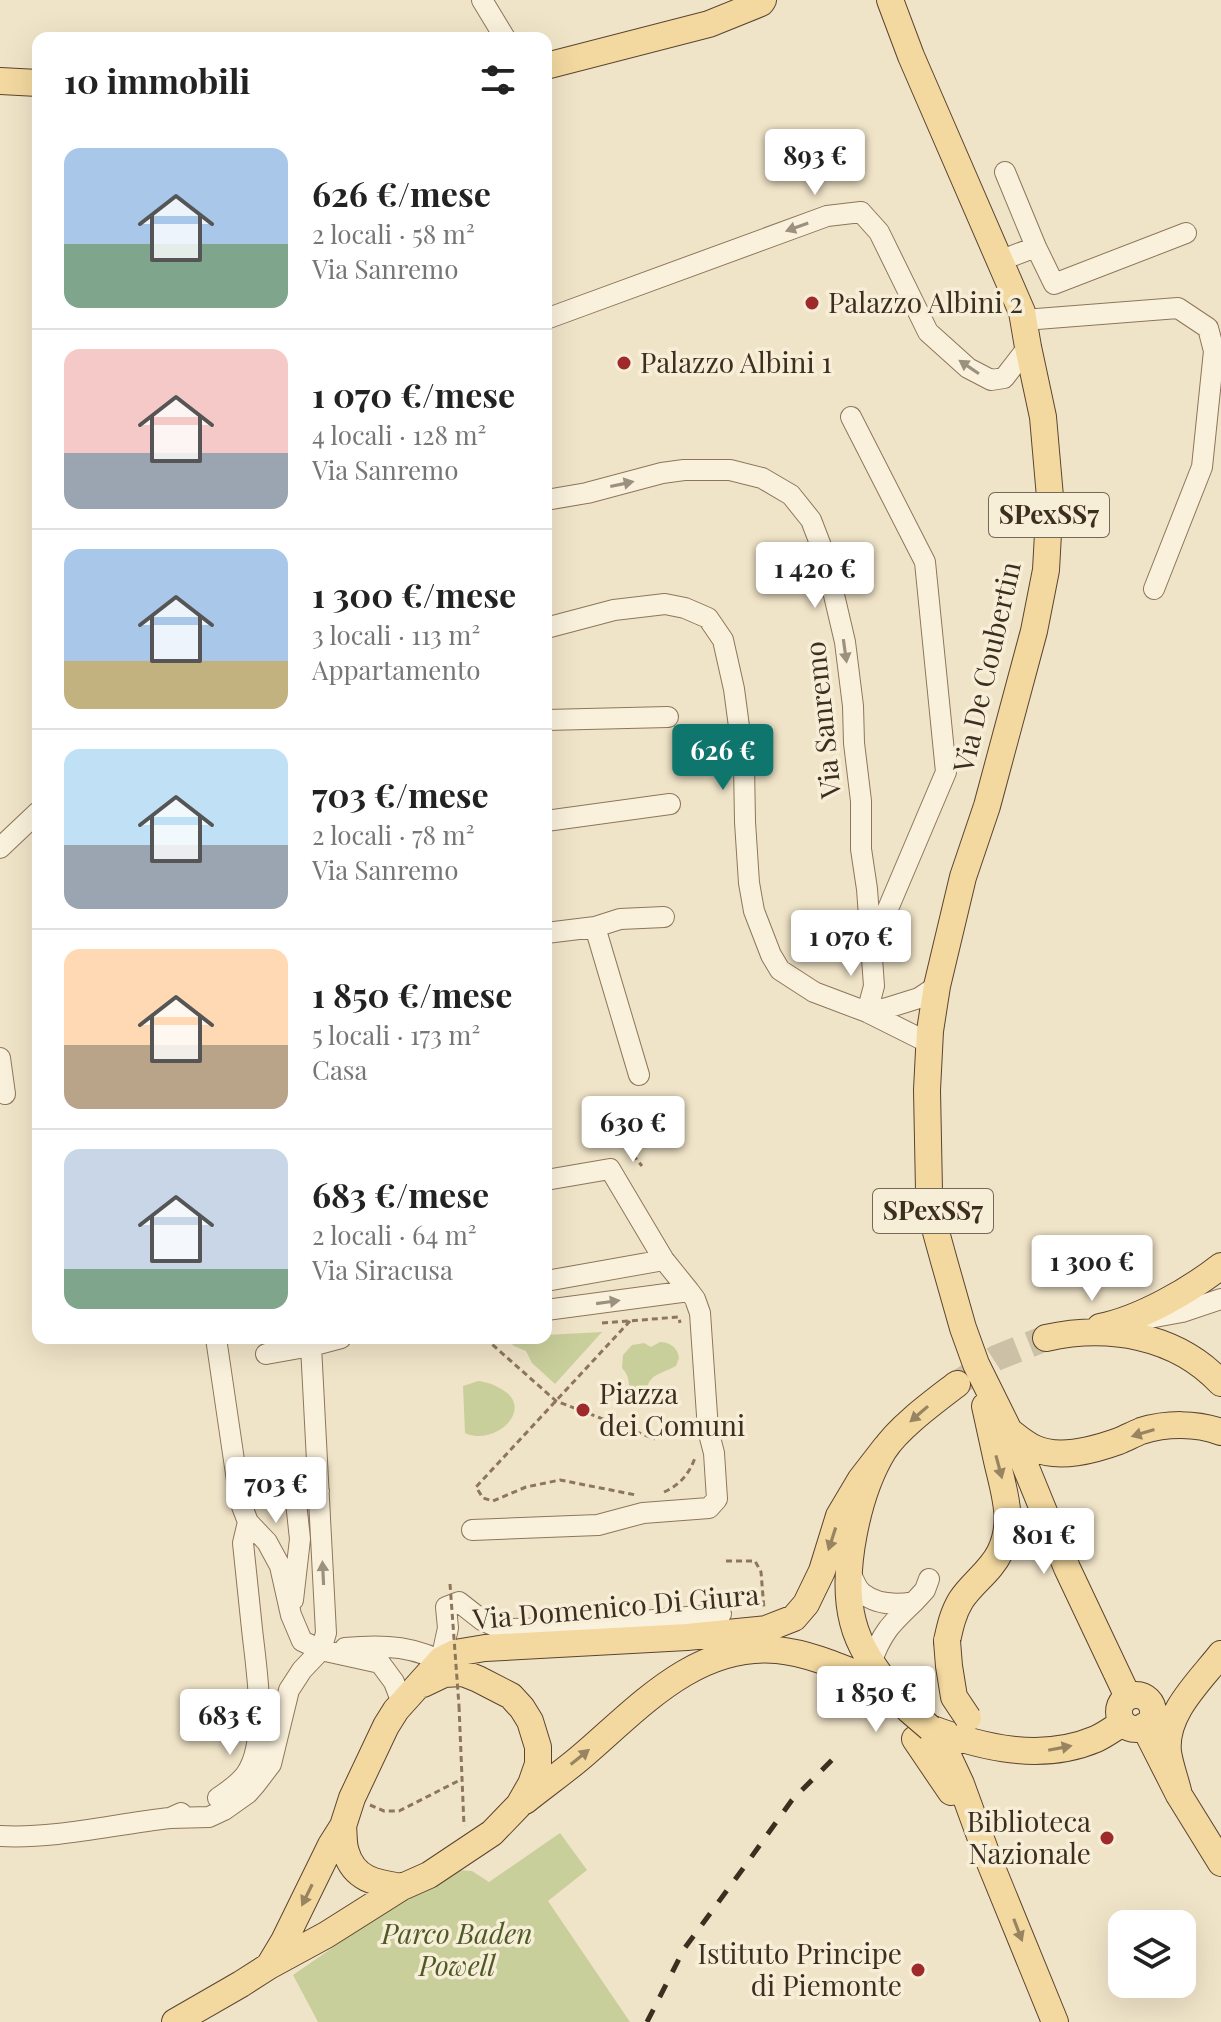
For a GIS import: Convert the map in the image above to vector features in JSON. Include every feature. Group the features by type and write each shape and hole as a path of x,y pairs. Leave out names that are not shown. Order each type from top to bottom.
{"main road":[{"path":"552,64 709,24 763,0"},
{"name":"Via De Coubertin","path":"890,0 911,56 1022,312 1043,417 1050,497 1046,570 1034,631 987,806 963,877 937,986"},
{"path":"0,81 32,83"},
{"name":"SPexSS7","path":"937,986 929,1043 927,1090 929,1191 936,1232 963,1328 976,1364 1020,1453 1067,1568 1179,1795 1221,1863"},
{"path":"1046,1338 1121,1323 1200,1283 1221,1266"},
{"path":"1073,1332 1140,1335 1168,1345 1218,1379"},
{"path":"976,1364 1005,1490 1007,1531 1000,1553 984,1576 962,1598 951,1621 947,1641 954,1697 993,1747"},
{"path":"858,1667 860,1641 852,1620 849,1569 858,1510 885,1448 916,1416 957,1384"},
{"path":"1008,1430 1034,1448 1065,1453 1097,1448 1141,1431 1160,1428 1190,1425 1220,1432"},
{"name":"Via Domenico Di Giura","path":"269,1966 343,1826 352,1798 386,1726 409,1696 452,1667 455,1653 485,1648 662,1639 766,1629 794,1618 806,1604 822,1571 839,1516 861,1479 885,1448"},
{"path":"519,1805 656,1691 695,1666 727,1654 777,1650 858,1667 881,1690 909,1710 922,1733 948,1756 1055,2022"},
{"path":"922,1733 1012,1750 1054,1750 1097,1738 1221,1654"},
{"path":"1179,1795 1168,1751 1169,1731 1179,1708 1221,1654"},
{"name":"Via Domenico Di Giura","path":"175,2022 326,1935 402,1887 429,1875 492,1833 519,1805 538,1764 538,1747 530,1721 511,1696 452,1667"},
{"path":"343,1826 346,1853 365,1879 402,1887"}],"street":[{"path":"482,0 501,32"},
{"path":"1005,172 1054,284 1186,233"},
{"path":"552,317 827,216 861,212 879,232 928,332 968,368 991,380 1004,378 1028,347"},
{"path":"999,261 1036,247"},
{"path":"1024,320 1178,308 1208,328 1214,351 1202,467 1154,589"},
{"path":"851,417 925,562 946,772 871,948"},
{"name":"Via Sanremo","path":"552,499 662,473 730,470 762,478 791,495 811,520 826,559 845,642 853,706 861,801 861,849 874,986 867,1012"},
{"path":"552,626 614,610 665,604 708,618 723,640 734,689 744,764 749,883 754,911 771,955 780,970 814,992 867,1012 929,1043"},
{"path":"552,720 668,717"},
{"path":"552,820 670,804"},
{"path":"0,848 32,818"},
{"path":"552,932 595,927 620,919 664,917"},
{"path":"595,927 639,1075"},
{"path":"867,1012 919,998 937,986"},
{"path":"0,1058 5,1094"},
{"path":"472,1530 598,1525 643,1513 709,1508 717,1499 714,1453 708,1430 700,1313 695,1299 664,1260 610,1169 552,1179"},
{"path":"552,1280 664,1260"},
{"path":"552,1309 689,1291"},
{"path":"1121,1323 1182,1312 1221,1299"},
{"path":"217,1344 240,1501 248,1522 267,1542 280,1566 291,1615 302,1641 321,1650 380,1663 409,1696"},
{"path":"266,1354 318,1344"},
{"path":"0,1836 43,1835 170,1818 209,1817 248,1793 271,1764 289,1690 321,1650 326,1633 311,1346"},
{"path":"291,1615 300,1539 295,1493 319,1491"},
{"path":"170,1818 215,1801 246,1774 254,1756 259,1703 243,1543 248,1522"},
{"path":"849,1569 860,1592 894,1605 914,1602"},
{"path":"858,1667 886,1629 925,1590 929,1579"},
{"path":"452,1667 446,1607 459,1602 482,1620 501,1629 565,1628 721,1614"},
{"name":"Via Domenico Di Giura","path":"321,1650 384,1646 416,1650 452,1667"}],"path":[{"path":"633,1155 642,1166"},
{"path":"637,1495 560,1480 526,1487 493,1501 483,1498 476,1487 630,1321 679,1317 681,1332"},
{"path":"492,1344 556,1401 655,1439"},
{"path":"657,1494 682,1481 696,1455"},
{"path":"726,1561 755,1561 761,1572 764,1616"},
{"path":"450,1584 465,1851"},
{"path":"352,1798 384,1811 399,1811 462,1779"}],"green space":[{"path":"602,1332 555,1384 532,1363 526,1351 512,1344 552,1344 552,1335"},
{"path":"660,1342 670,1344 677,1351 679,1358 676,1366 649,1382 647,1405 620,1401 629,1385 622,1368 623,1355 632,1345 644,1343 651,1347"},
{"path":"478,1381 503,1390 512,1398 515,1407 513,1416 498,1431 476,1436 465,1433 463,1386"},
{"name":"Parco Baden Powell","path":"560,1833 587,1870 548,1901 630,2022 318,2022 293,1975 403,1899 458,1870 472,1871 489,1882"}],"tunnel":[{"path":"961,1381 996,1358 1046,1338"}],"railway":[{"path":"647,2022 684,1949 792,1800 840,1752"}],"place":[{"name":"Palazzo Albini 2","path":"812,303"},
{"name":"Palazzo Albini 1","path":"624,363"},
{"name":"Piazza dei Comuni","path":"583,1410"},
{"name":"Biblioteca Nazionale","path":"1107,1838"},
{"name":"Istituto Principe di Piemonte","path":"918,1970"}]}
